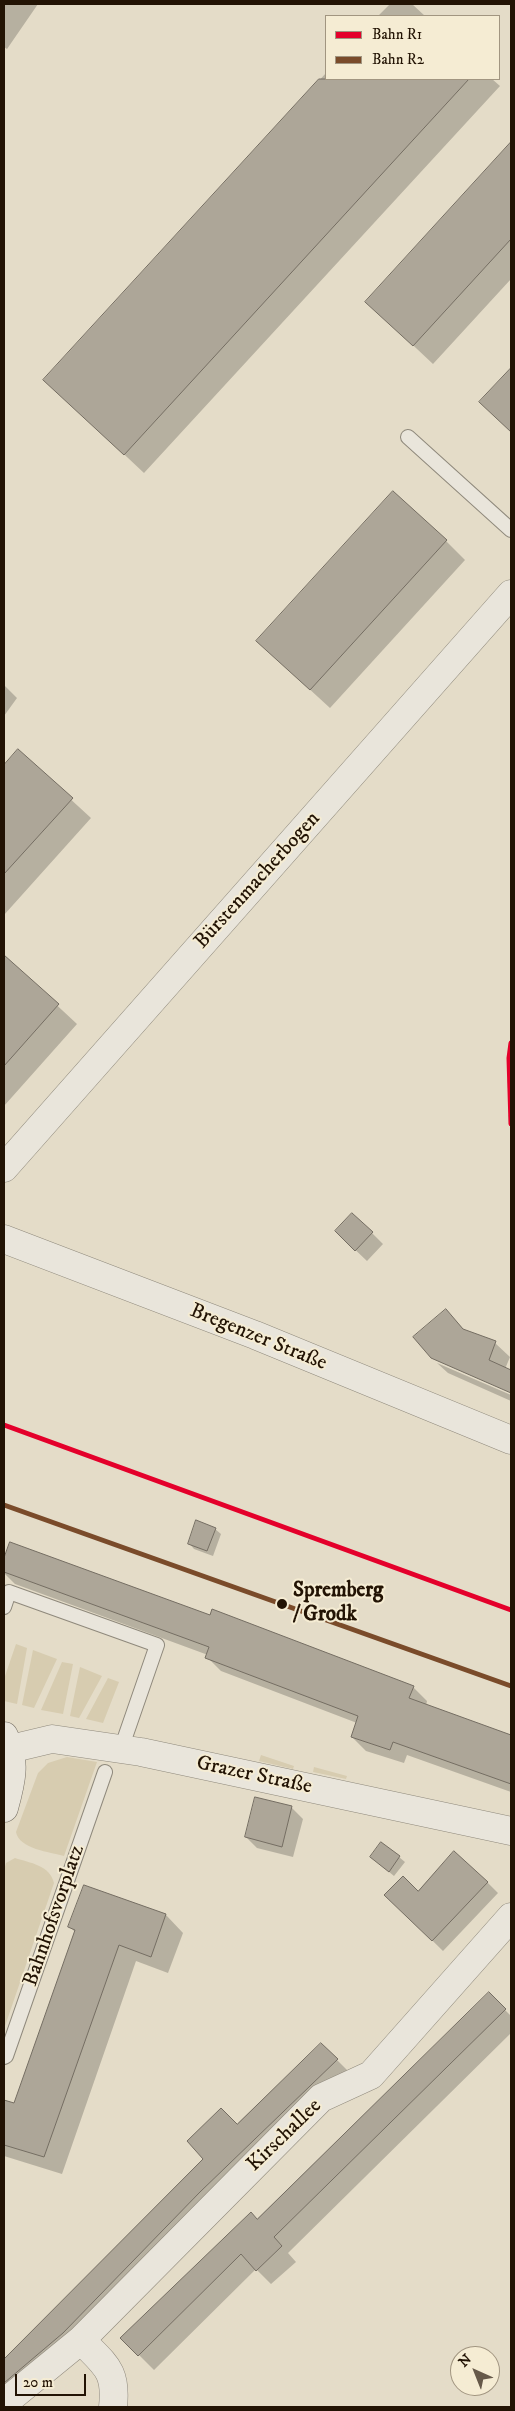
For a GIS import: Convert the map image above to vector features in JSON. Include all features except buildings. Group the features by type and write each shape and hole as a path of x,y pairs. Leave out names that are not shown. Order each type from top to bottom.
{"street":[{"name":"Bürstenmacherbogen","path":"4,1168 511,594"},
{"name":"Bregenzer Straße","path":"4,1239 255,1335 511,1440"},
{"name":"Grazer Straße","path":"7,1742 52,1739 121,1748 511,1831"},
{"path":"4,1808 11,1785 13,1764 7,1742"},
{"name":"Kirschallee","path":"4,2403 81,2340 321,2098 371,2075 511,1917"},
{"path":"81,2340 109,2370 115,2386 113,2407"}],"lane":[{"path":"408,437 511,530"},
{"path":"4,1607 9,1592 158,1645 121,1748"},
{"name":"Bahnhofsvorplatz","path":"4,2057 6,2056 105,1772"}],"shaded area":[{"path":"16,1644 27,1648 17,1704 4,1701 4,1679"},
{"path":"33,1650 57,1659 34,1708 22,1705"},
{"path":"62,1662 73,1664 63,1714 41,1710"},
{"path":"80,1667 102,1676 79,1718 70,1716"},
{"path":"108,1678 119,1682 103,1723 86,1719"},
{"path":"261,1755 294,1766 293,1769 259,1761"},
{"path":"67,1757 97,1762 64,1856 29,1846 18,1838 16,1832 38,1773 48,1763"},
{"path":"314,1767 347,1776 346,1779 313,1772"},
{"path":"15,1858 44,1868 52,1877 54,1883 4,2029 4,1870 6,1863"}],"railway":[{"path":"511,1043 509,1058 511,1124"}],"rail line":[{"name":"R1","path":"511,1043 509,1058 511,1124"},
{"name":"R1","path":"4,1425 511,1610"},
{"name":"R2","path":"4,1505 511,1686"}],"place":[{"name":"Spremberg / Grodk","path":"282,1604"}]}
